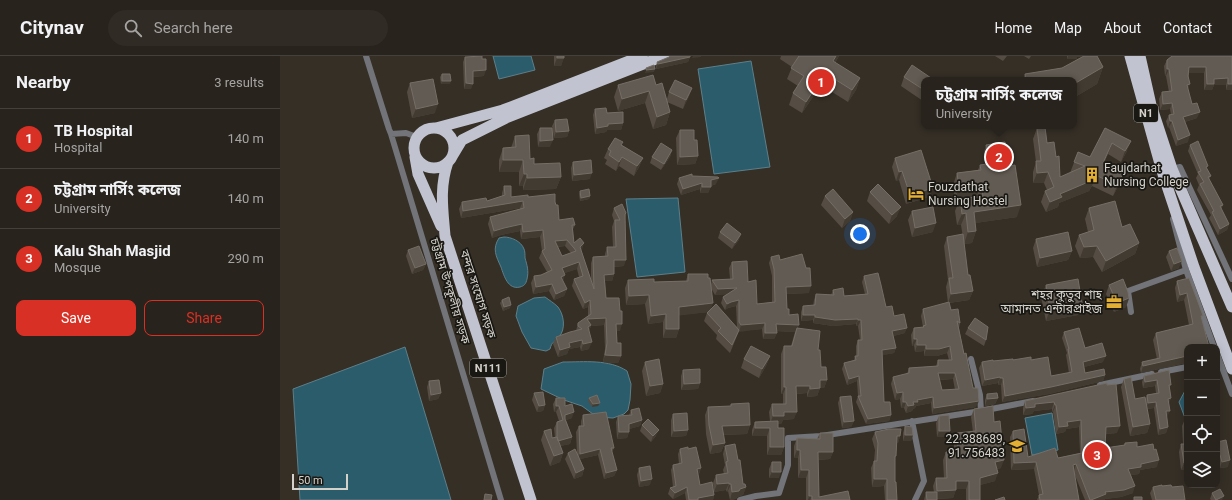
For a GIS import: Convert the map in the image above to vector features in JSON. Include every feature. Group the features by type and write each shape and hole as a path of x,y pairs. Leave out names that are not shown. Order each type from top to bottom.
{"highway":[{"path":"417,137 425,129 436,128 504,110 642,56"},
{"name":"বন্দর সংযোগ সড়ক","path":"531,500 445,236 442,194 444,175 450,158 462,140 506,118 664,56"},
{"name":"N1","path":"1130,56 1153,140 1232,307"},
{"name":"N1","path":"1140,56 1167,170 1194,268 1232,369"},
{"path":"414,151 419,162 424,166 437,168 443,166 450,158 454,149 453,143 447,132 436,128"},
{"name":"N111","path":"417,137 414,151 418,174 445,236"}],"street":[{"name":"চট্টগ্রাম উপকূলীয় সড়ক","path":"366,56 389,129 392,134 501,500"},
{"path":"392,134 406,133 417,137"},
{"path":"1153,140 1158,168 1186,270 1213,344"},
{"path":"1167,170 1180,168 1232,279"},
{"path":"1131,312 1128,291 1186,270"},
{"path":"971,359 980,395 980,411"},
{"path":"1220,363 1232,394"},
{"path":"1091,387 1184,368"},
{"path":"740,500 779,493 788,465 788,438 821,436 980,411 1042,399"},
{"path":"912,421 924,481 915,500"}],"water":[{"path":"493,56 531,56 535,70 499,79"},
{"path":"751,61 770,167 714,174 698,69"},
{"path":"678,198 685,272 637,277 626,199"},
{"path":"504,237 513,239 523,246 528,273 525,284 521,287 512,286 507,282 496,256 495,249 497,242 499,238"},
{"path":"545,297 558,307 562,314 563,322 563,330 561,334 552,343 550,349 546,351 531,348 522,332 516,316 518,306 534,298"},
{"path":"405,347 451,500 300,500 293,389"},
{"path":"563,362 604,363 620,367 627,371 631,384 628,410 624,414 613,418 597,417 582,406 564,400 541,389 544,369"},
{"path":"1184,393 1184,415 1179,402"},
{"path":"1052,413 1058,450 1032,455 1025,418"}],"building":[{"path":"482,56 482,59 486,59 486,70 473,71 473,84 466,83 465,57"},
{"path":"557,56 564,56 564,58 557,58"},
{"path":"670,56 690,57 658,64 657,62"},
{"path":"799,56 836,56 833,61 860,78 852,90 825,73 806,102 793,93 804,76 791,68"},
{"path":"1084,56 1097,56 1103,67 1077,82 1077,77 1026,77 1025,74 1062,68"},
{"path":"1172,56 1232,56 1232,84 1228,84 1228,78 1214,79 1214,84 1207,84 1206,67 1189,67 1188,76 1190,84 1187,85 1192,104 1197,103 1200,112 1183,117 1190,135 1178,140 1169,115 1174,114 1172,103 1163,104 1162,92 1172,91 1169,69 1167,69 1167,60"},
{"path":"654,65 655,69 646,70 646,68"},
{"path":"912,65 930,77 921,77 921,88 904,77"},
{"path":"442,74 450,74 451,81 442,81"},
{"path":"653,75 656,85 662,83 670,112 657,117 649,91 622,99 618,85"},
{"path":"433,79 438,104 416,109 410,83"},
{"path":"675,80 692,88 686,100 669,92"},
{"path":"606,108 607,113 623,112 623,123 608,124 608,126 597,128 595,109"},
{"path":"567,119 569,131 556,132 555,120"},
{"path":"540,128 552,128 553,140 540,141"},
{"path":"1105,128 1131,141 1125,151 1112,143 1103,163 1123,173 1117,186 1096,175 1093,180 1060,194 1062,197 1050,202 1045,191 1054,187 1048,172 1037,173 1036,161 1041,161 1037,129 1045,129 1047,143 1054,142 1056,157 1059,156 1060,177 1085,166 1074,162 1078,152 1090,157"},
{"path":"680,130 694,130 694,140 697,140 698,156 680,157"},
{"path":"529,135 530,159 534,158 534,164 560,163 561,177 527,178 527,174 524,174 523,160 503,160 503,148 516,147 515,136"},
{"path":"615,138 623,142 621,145 643,158 637,166 622,157 619,162 609,155 611,151 608,149"},
{"path":"1198,141 1208,166 1206,167 1211,176 1208,177 1223,205 1220,206 1229,224 1220,229 1212,212 1214,211 1200,184 1204,182 1198,172 1201,171 1190,145"},
{"path":"1005,142 1006,151 988,154 986,145"},
{"path":"661,143 672,150 664,164 652,157"},
{"path":"921,150 933,188 910,195 902,171 899,172 895,158"},
{"path":"591,160 592,173 574,175 573,162"},
{"path":"994,163 995,168 1015,165 1021,205 974,212 976,231 968,232 966,213 962,214 960,199 983,196 981,184 959,188 957,173 981,170 980,165"},
{"path":"692,174 692,176 719,178 711,180 711,187 702,187 702,183 683,189 679,178"},
{"path":"878,184 901,207 892,215 870,192"},
{"path":"504,186 511,186 511,197 555,194 555,202 556,205 558,205 559,220 573,218 575,225 572,225 574,243 580,238 584,243 580,247 594,289 593,257 608,256 607,247 616,247 615,220 620,220 614,208 622,204 626,213 626,260 614,260 614,274 604,275 606,298 619,298 620,311 622,311 622,324 616,324 617,343 621,343 621,356 605,355 607,343 606,318 587,319 591,325 588,327 592,342 583,344 582,340 569,343 570,347 560,350 556,337 582,329 578,326 578,323 591,314 590,300 585,303 574,279 583,276 579,262 562,268 565,275 561,277 567,289 556,294 552,284 536,287 534,276 541,275 552,270 542,251 545,249 543,230 523,232 522,224 494,231 490,217 524,208 523,201 463,211 462,202 486,198 487,201 505,195","holes":["567,240 576,251 562,256 555,241"]},
{"path":"589,189 590,196 581,198 580,191"},
{"path":"833,189 853,212 845,219 825,196"},
{"path":"1115,201 1122,227 1130,224 1139,243 1106,261 1097,246 1084,247 1079,235 1094,230 1089,208"},
{"path":"933,207 936,223 915,228 912,211"},
{"path":"727,223 741,234 735,243 720,232"},
{"path":"1068,232 1072,251 1040,258 1036,239"},
{"path":"963,234 968,275 970,275 973,291 951,294 949,278 953,278 947,237"},
{"path":"419,246 426,264 415,268 408,250"},
{"path":"1177,248 1182,261 1174,264 1169,251"},
{"path":"802,254 806,268 810,268 811,286 786,287 787,309 789,309 789,315 798,314 799,325 776,324 777,333 765,333 765,323 741,325 739,322 739,300 727,304 723,297 737,288 718,289 712,280 733,279 732,262 747,261 748,282 756,280 757,304 775,302 774,269 771,257 779,255 780,260"},
{"path":"878,273 886,307 892,306 894,316 904,314 907,328 892,331 896,348 882,350 884,402 890,402 891,415 868,419 858,396 861,396 859,376 849,379 844,363 856,360 855,356 858,356 858,340 862,340 861,320 835,320 815,317 815,315 803,315 803,306 815,305 816,294 834,295 833,290 843,288 844,296 868,294 864,276"},
{"path":"688,274 708,274 708,278 710,278 713,303 679,307 679,329 666,329 666,314 651,316 649,295 629,296 628,280 654,279 654,282 688,281"},
{"path":"1189,278 1203,316 1201,316 1208,344 1184,344 1184,357 1143,366 1142,362 1160,358 1156,333 1193,324 1187,293 1180,295 1177,281"},
{"path":"1078,279 1082,303 1050,309 1046,285"},
{"path":"1123,279 1129,298 1117,303 1109,285"},
{"path":"509,297 511,305 504,307 502,300"},
{"path":"949,302 951,310 958,309 960,323 957,321 964,354 966,353 973,388 978,388 979,401 934,408 933,397 917,400 918,402 913,402 914,405 908,406 906,402 903,402 903,392 897,393 893,377 909,373 909,368 938,366 938,360 952,360 950,346 939,349 926,349 926,345 917,345 917,339 914,339 914,328 924,327 923,326 926,325 923,309","holes":["938,373 955,373 959,389 942,390"]},
{"path":"716,304 739,330 732,345 718,331 721,328 707,313"},
{"path":"975,318 988,327 986,340 968,328"},
{"path":"797,328 820,331 818,350 820,350 821,367 826,367 827,380 820,380 820,388 810,389 810,386 796,386 797,412 784,412 784,416 773,416 772,404 786,404 786,387 784,387 784,346 792,346"},
{"path":"1079,328 1085,348 1102,343 1106,356 1083,362 1085,373 1104,369 1105,375 1005,396 1003,378 1000,377 985,380 982,362 993,360 1013,360 1031,357 1031,360 1048,357 1051,376 1072,372 1069,349 1064,332"},
{"path":"751,346 770,356 762,369 744,359"},
{"path":"659,359 663,384 650,386 645,362"},
{"path":"700,369 700,383 684,384 683,370"},
{"path":"1169,370 1171,398 1168,399 1170,411 1166,411 1168,427 1160,429 1156,402 1148,403 1147,395 1159,393 1157,380 1145,382 1144,376"},
{"path":"1131,377 1135,399 1145,397 1150,424 1133,427 1124,379"},
{"path":"439,380 441,393 431,395 429,381"},
{"path":"1107,383 1107,385 1116,384 1120,426 1106,427 1105,448 1125,445 1125,443 1137,442 1137,447 1153,444 1159,460 1141,464 1141,467 1128,469 1135,486 1124,490 1105,492 1106,494 1091,500 1076,464 1073,465 1079,500 1040,500 1039,495 1043,494 1036,462 1014,463 1013,431 1024,429 1028,457 1055,448 1058,458 1082,453 1081,420 1067,422 1068,426 1059,427 1056,405 1054,402 1035,404 1035,407 1026,408 1025,401"},
{"path":"543,392 545,405 539,406 534,393"},
{"path":"997,393 998,398 987,399 987,394"},
{"path":"597,395 600,403 593,404 589,398"},
{"path":"851,396 854,421 844,422 840,397"},
{"path":"556,398 565,398 565,406 572,404 574,412 565,415 565,419 572,437 558,441 557,422 563,420 559,406 556,406"},
{"path":"749,403 750,425 722,426 725,443 713,445 709,425 708,407 731,406 731,404"},
{"path":"993,406 994,422 1000,421 1004,460 995,462 998,473 980,478 980,500 969,500 969,481 956,481 956,490 937,491 936,478 947,478 946,452 958,451 957,433 976,431 974,409"},
{"path":"639,408 642,420 629,424 629,432 619,432 618,416 632,415 631,410"},
{"path":"606,412 614,448 611,448 617,470 606,473 600,449 580,454 579,426 584,426 583,415"},
{"path":"687,413 688,430 674,431 673,414"},
{"path":"949,415 950,431 939,431 939,416"},
{"path":"648,419 659,430 653,436 642,425"},
{"path":"778,421 778,428 784,428 784,447 770,447 770,428 755,428 755,422"},
{"path":"905,426 912,427 913,435 905,435"},
{"path":"551,429 552,438 557,437 563,453 554,456 544,431"},
{"path":"889,429 901,429 900,436 897,436 895,456 897,500 887,500 887,479 874,479 874,461 877,461 878,443 875,432"},
{"path":"820,433 833,433 833,452 818,452 819,497 848,491 850,500 812,500 812,496 809,496 809,470 801,470 800,450 797,450 797,438 820,439"},
{"path":"1226,440 1230,460 1222,462 1220,455 1220,441"},
{"path":"735,444 738,460 740,460 743,484 745,484 746,487 740,489 739,491 732,492 731,484 717,484 716,475 728,473 726,462 728,461 725,446"},
{"path":"1181,444 1184,444 1184,463"},
{"path":"688,447 688,449 696,447 701,468 697,469 700,485 712,482 714,495 698,498 698,500 689,500 687,487 675,493 670,488 676,486 673,465 682,463 680,449"},
{"path":"575,449 584,469 576,473 568,453"},
{"path":"772,462 781,462 781,472 772,472"},
{"path":"650,466 652,479 641,481 639,468"},
{"path":"1171,485 1172,487 1183,486 1185,500 1156,500 1153,487"},
{"path":"1220,489 1224,496 1216,500 1212,493"},
{"path":"926,492 937,492 937,500 927,500"},
{"path":"485,494 492,495 491,500 484,500"},
{"path":"1004,497 1005,500 995,500"},
{"path":"1134,497 1142,497 1142,500 1134,500"}],"place":[{"name":"TB Hospital","path":"821,82"},
{"name":"চট্টগ্রাম নার্সিং কলেজ","path":"999,157"},
{"name":"Faujdarhat Nursing College","path":"1092,175"},
{"name":"Fouzdathat Nursing Hostel","path":"916,194"},
{"name":"শহর কুতুব শাহ আমানত এন্টারপ্রাইজ","path":"1114,302"},
{"name":"22.388689, 91.756483","path":"1017,446"},
{"name":"Kalu Shah Masjid","path":"1097,455"}]}
